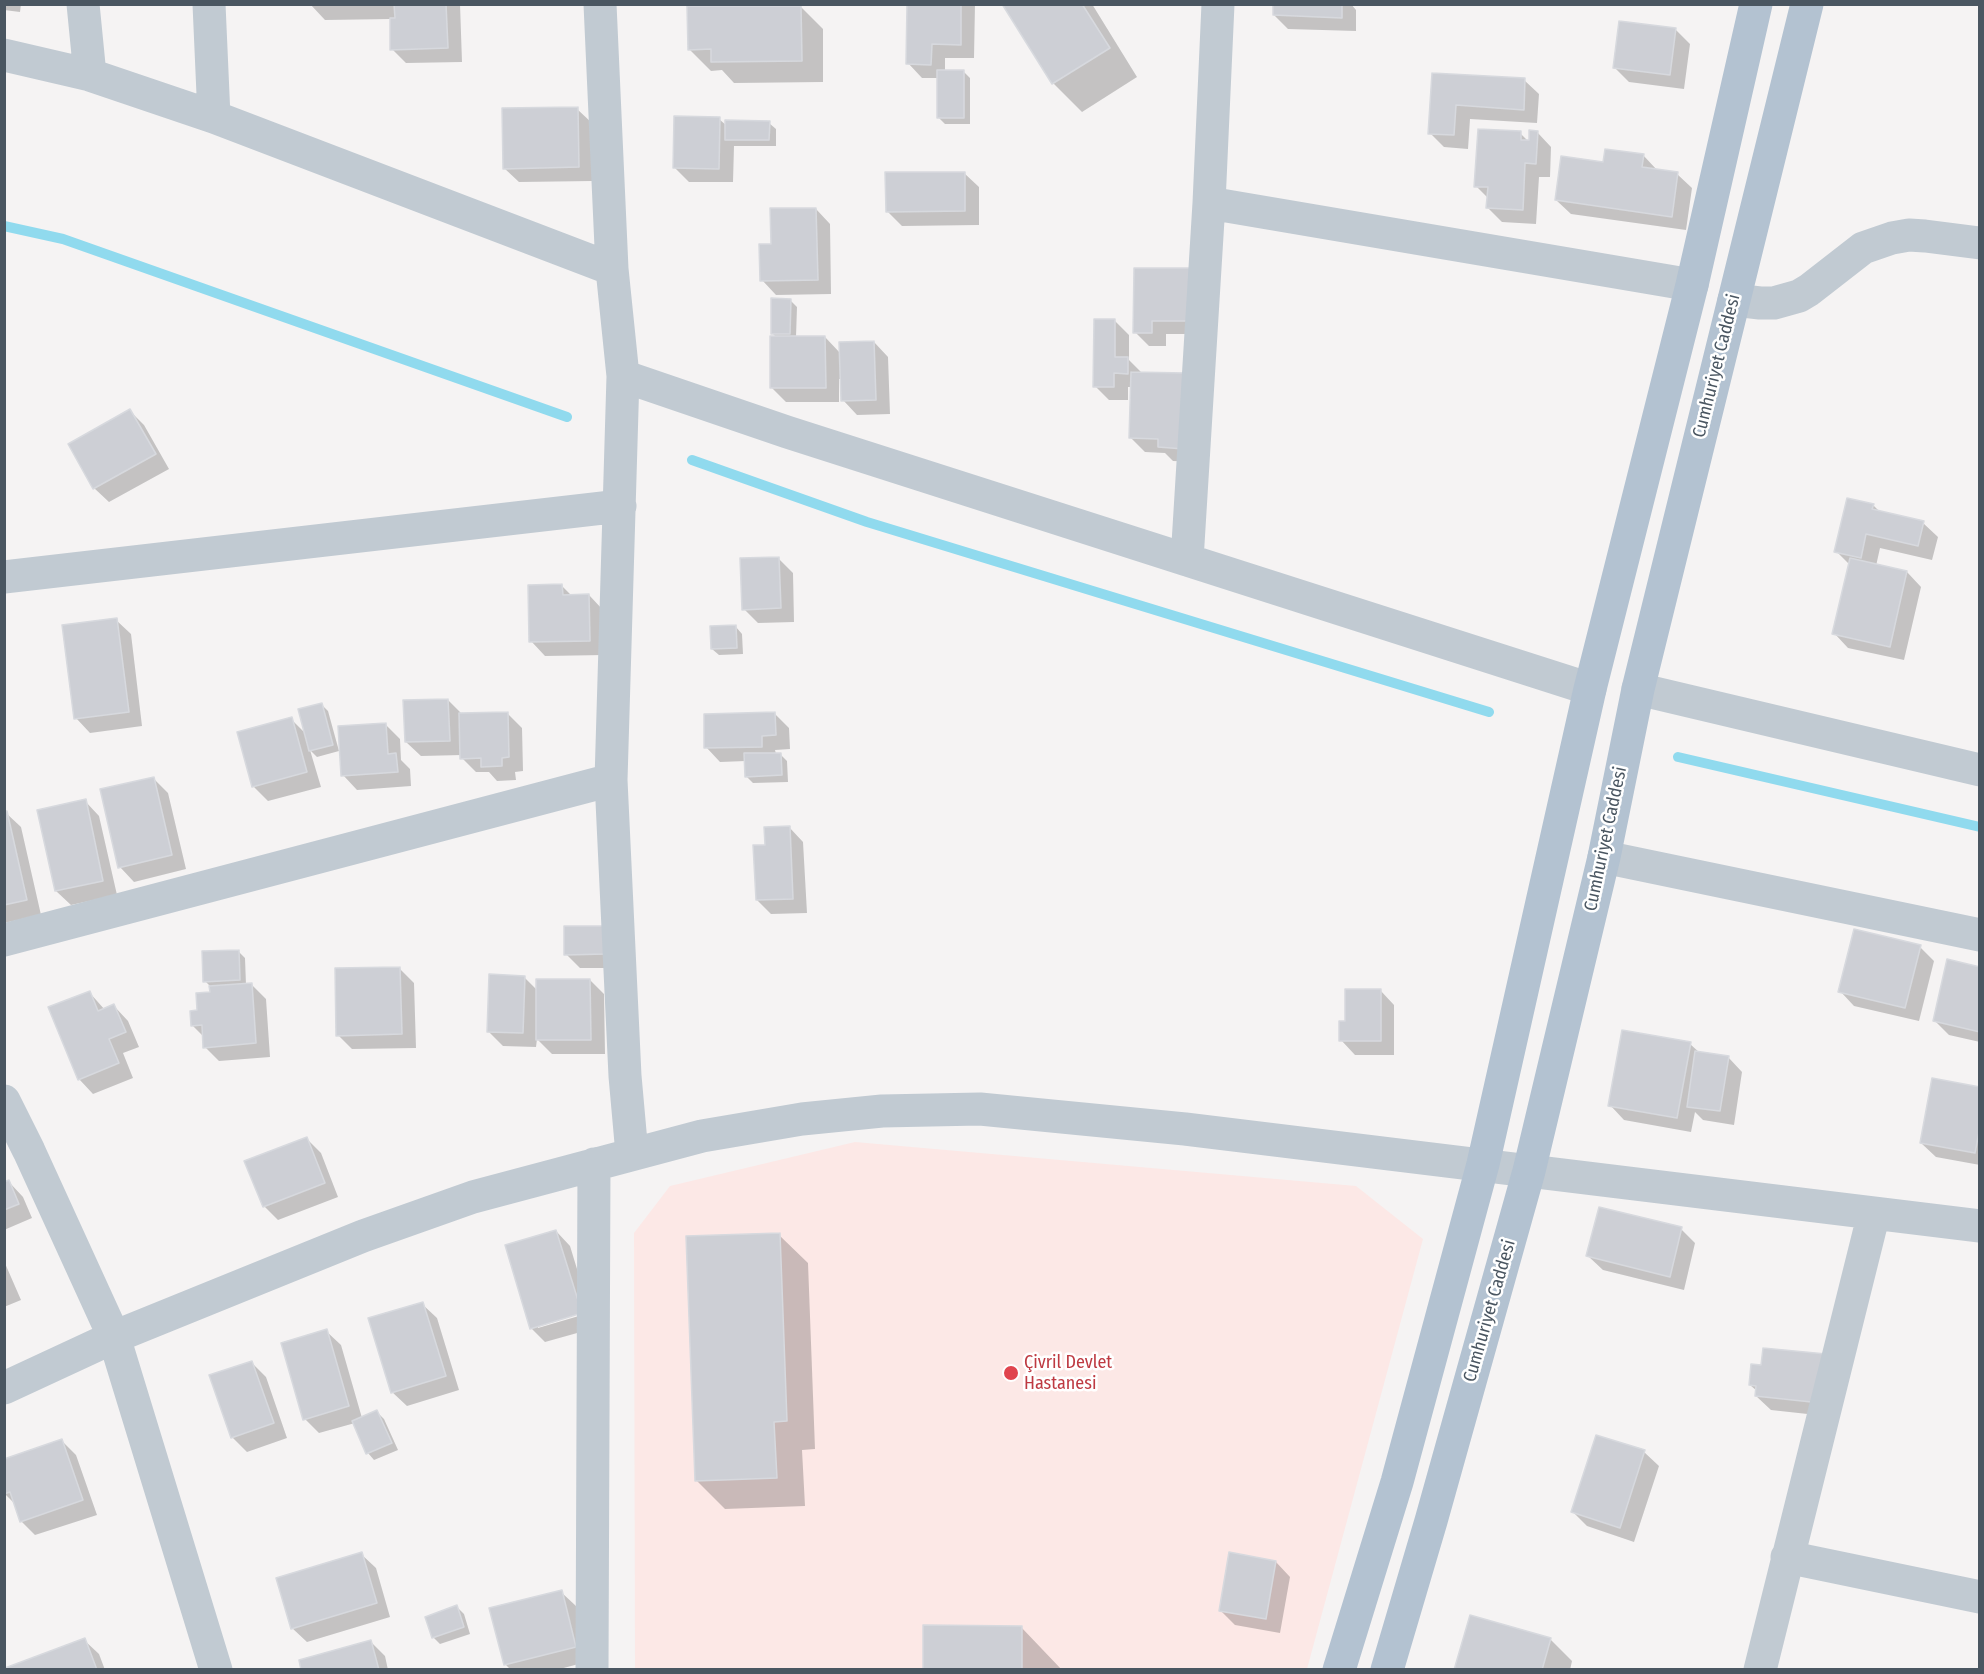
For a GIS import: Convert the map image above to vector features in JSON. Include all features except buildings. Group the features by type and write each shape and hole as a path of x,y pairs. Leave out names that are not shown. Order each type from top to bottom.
{"main road":[{"path":"1339,1670 1397,1482 1483,1164 1590,689 1692,285 1756,4"},
{"name":"Cumhuriyet Caddesi","path":"1387,1670 1529,1172 1604,856 1638,690 1807,4"}],"street":[{"path":"83,4 90,75"},
{"path":"209,4 214,117"},
{"path":"600,4 612,269 623,376 611,780 625,1076 632,1154"},
{"path":"1187,560 1209,203 1218,4"},
{"path":"4,55 90,75 214,117 612,269"},
{"path":"1209,203 1692,285"},
{"path":"1734,300 1774,303 1799,296 1809,291 1863,248 1892,238 1909,235 1980,243"},
{"path":"623,376 799,435 1590,689"},
{"path":"4,577 620,506"},
{"path":"1638,690 1980,770"},
{"path":"4,940 611,780"},
{"path":"1604,856 1980,935"},
{"path":"4,1101 114,1337 216,1670"},
{"path":"4,1388 114,1337 363,1236 473,1197 702,1136 802,1119 882,1111 980,1109 1185,1129 1980,1226"},
{"path":"592,1670 594,1164"},
{"path":"1760,1670 1874,1213"},
{"path":"1787,1557 1980,1597"}],"shaded area":[{"name":"Çivril Devlet Hastanesi","path":"855,1142 1356,1186 1423,1239 1307,1669 635,1669 634,1233 670,1186"}],"waterway":[{"path":"4,226 63,239 567,417"},
{"path":"692,460 867,522 1489,712"},
{"path":"1678,757 1980,827"}],"place":[{"name":"Çivril Devlet Hastanesi","path":"1011,1373"}]}
